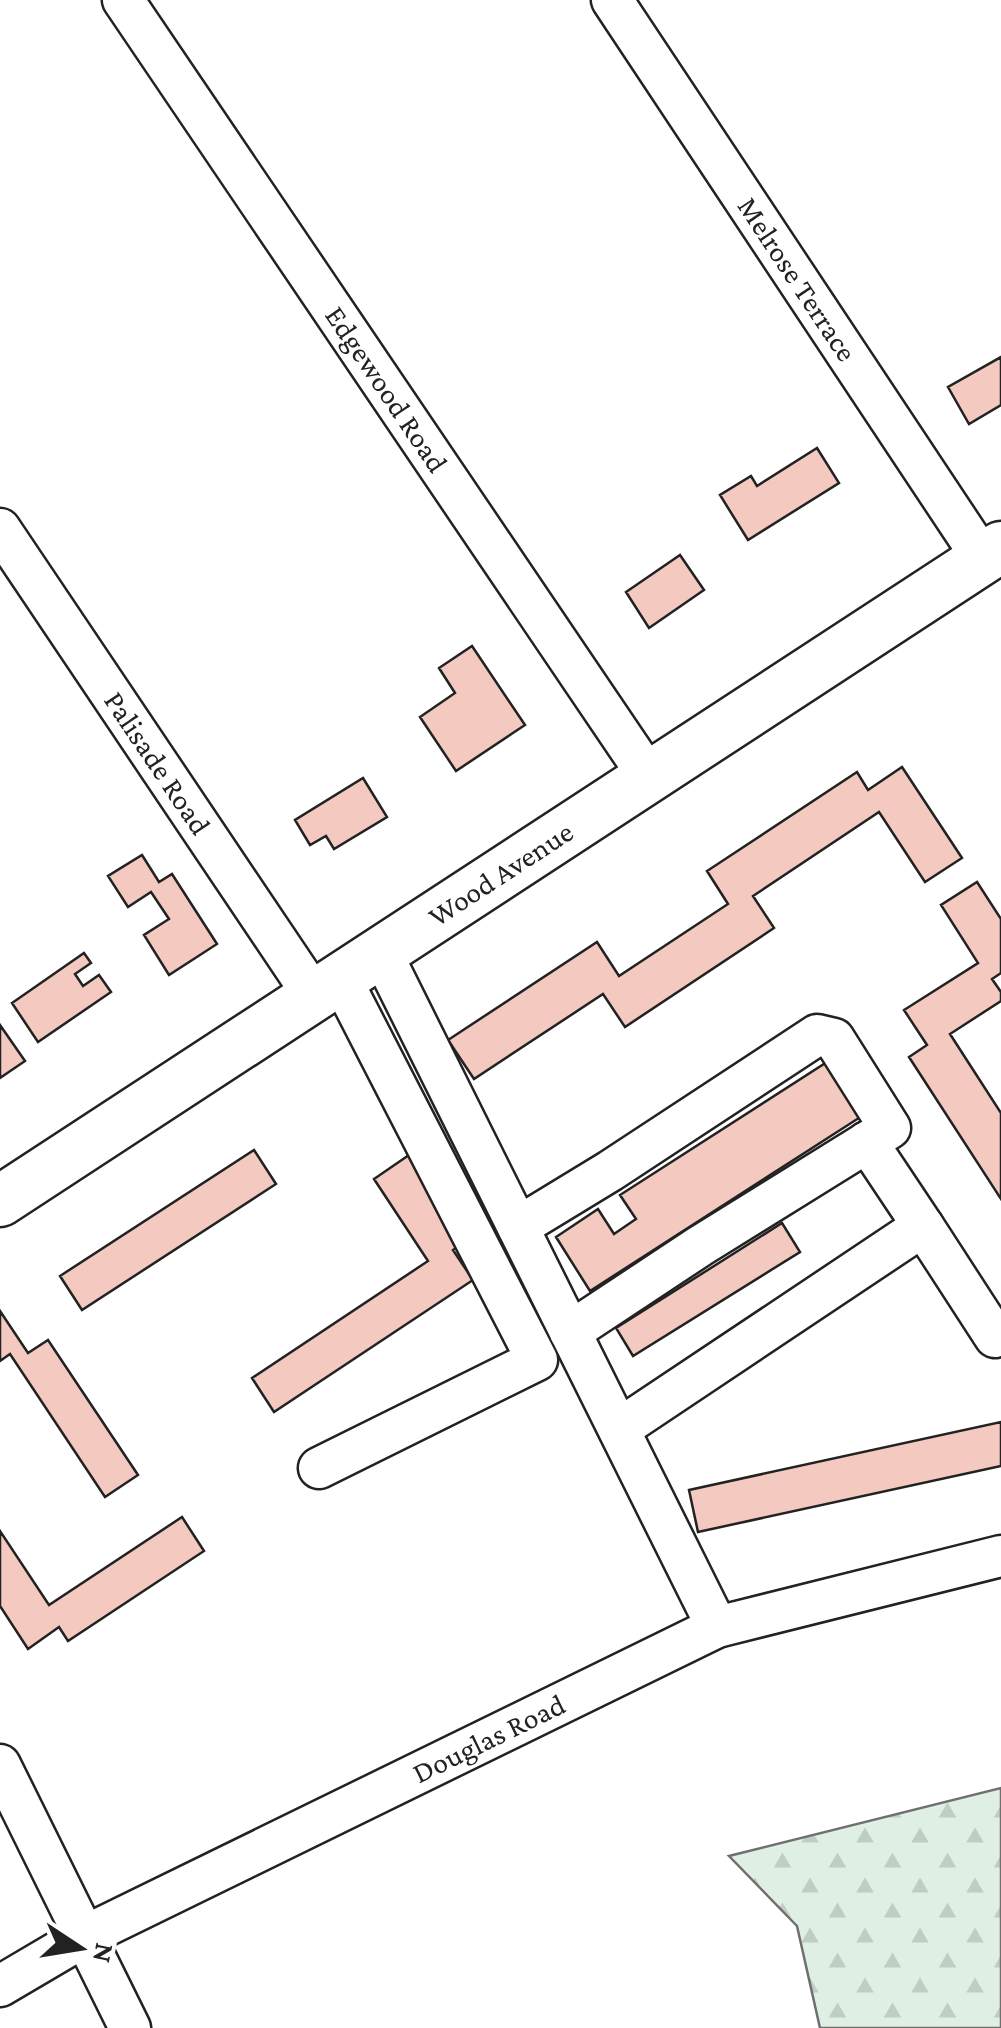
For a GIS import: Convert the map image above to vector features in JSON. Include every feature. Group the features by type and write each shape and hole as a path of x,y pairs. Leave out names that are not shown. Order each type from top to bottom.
{"main road":[{"name":"Wood Avenue","path":"0,1202 992,553"}],"street":[{"name":"Edgewood Road","path":"124,0 648,777"},
{"name":"Melrose Terrace","path":"612,0 992,553"},
{"name":"Palisade Road","path":"0,529 345,976"},
{"path":"345,976 518,1227 717,1626"},
{"path":"319,1468 537,1360 345,976"},
{"path":"518,1227 817,1035 834,1039 890,1128 570,1332"},
{"path":"867,1142 995,1337"},
{"path":"619,1429 923,1226"},
{"name":"Douglas Road","path":"0,1986 86,1936 717,1626 1001,1556"},
{"path":"0,1765 130,2028"}],"green space":[{"path":"1001,1788 1001,2028 820,2028 797,1926 729,1856"}],"building":[{"path":"1001,357 1001,405 969,424 948,387"},
{"path":"817,448 839,483 748,540 720,495 751,476 757,486"},
{"path":"680,555 704,590 649,628 626,592"},
{"path":"472,646 525,725 456,771 420,717 455,693 439,668"},
{"path":"902,767 962,858 925,882 879,812 753,896 774,928 625,1027 603,994 474,1079 448,1040 597,942 619,976 728,904 707,871 857,772 868,790"},
{"path":"363,778 387,817 334,849 326,836 310,845 295,820"},
{"path":"142,855 159,882 172,874 217,944 169,975 144,935 169,919 151,892 128,907 108,876"},
{"path":"977,882 1001,919 1001,973 992,979 1001,992 1001,1001 950,1034 1001,1113 1001,1199 909,1057 927,1045 904,1010 978,963 941,905"},
{"path":"84,953 91,963 75,974 83,986 99,975 111,992 38,1042 12,1003"},
{"path":"0,1025 25,1061 0,1078"},
{"path":"827,1062 862,1116 590,1291 556,1237 598,1209 614,1234 636,1219 620,1195"},
{"path":"254,1150 276,1184 82,1310 60,1276"},
{"path":"409,1155 466,1241 453,1250 473,1280 274,1412 252,1378 428,1261 374,1179"},
{"path":"782,1223 800,1252 633,1356 616,1328"},
{"path":"0,1311 28,1353 48,1340 138,1475 105,1497 10,1354 0,1361"},
{"path":"1001,1422 1001,1466 698,1532 689,1490"},
{"path":"182,1517 204,1551 68,1641 59,1627 28,1649 0,1606 0,1531 49,1605"}]}
